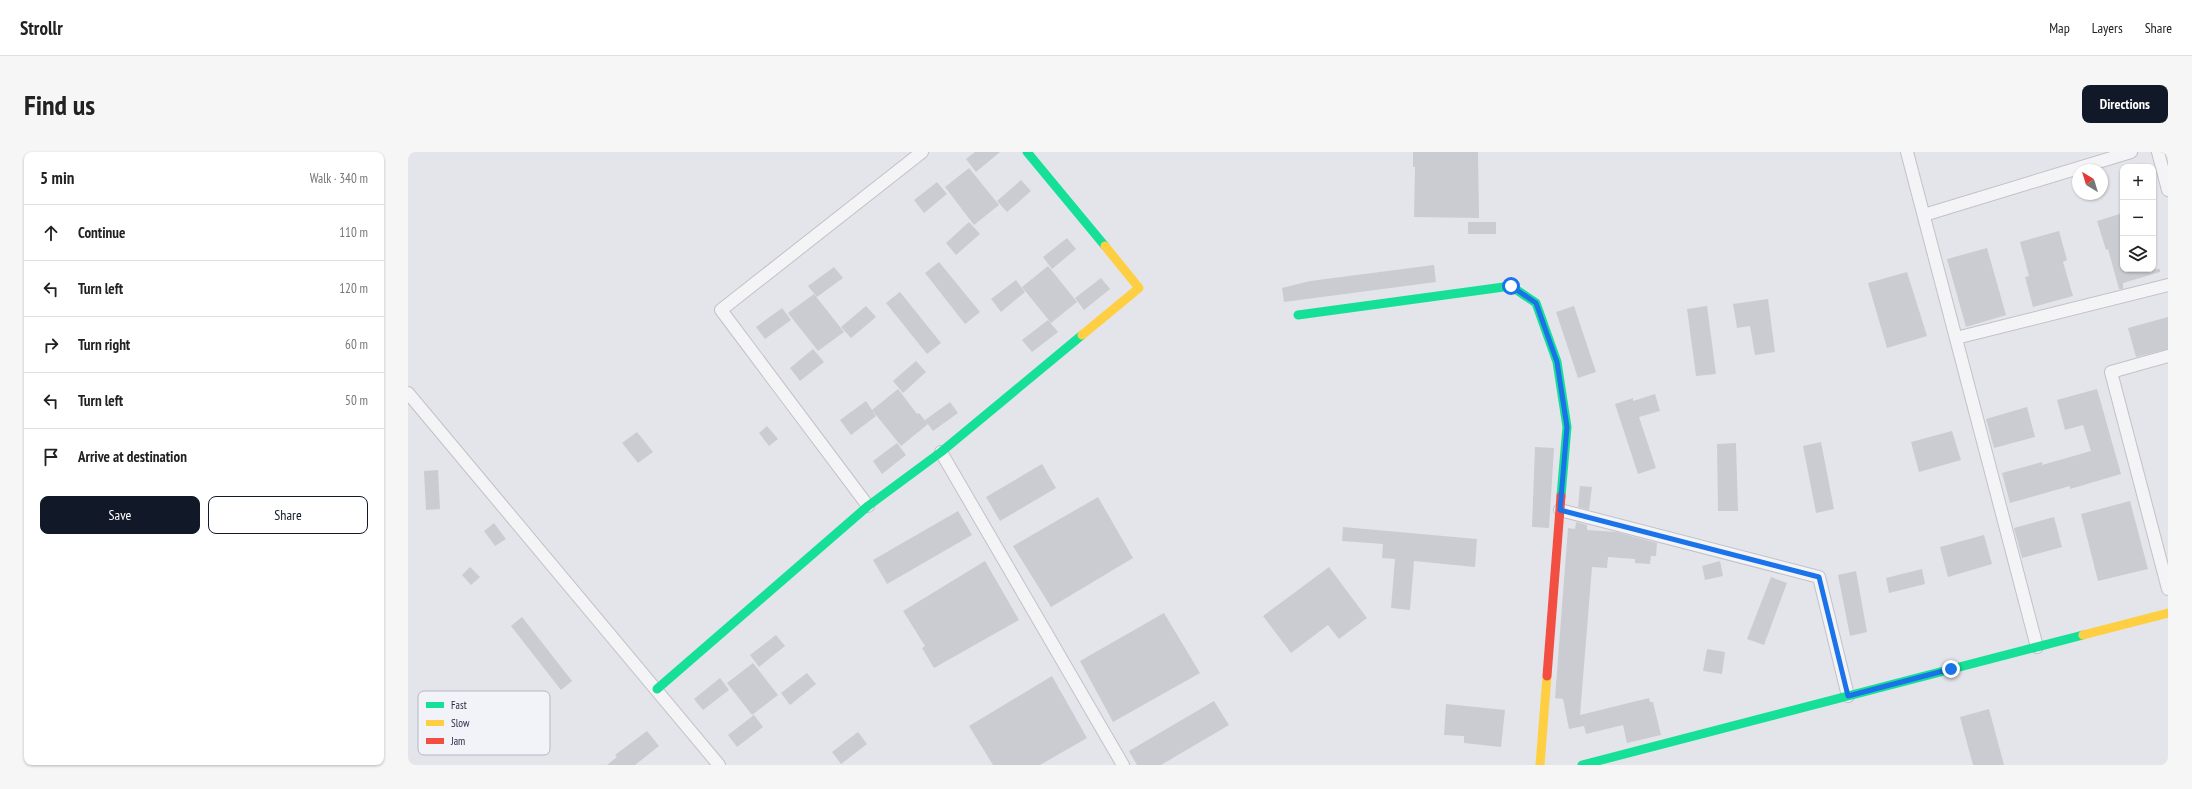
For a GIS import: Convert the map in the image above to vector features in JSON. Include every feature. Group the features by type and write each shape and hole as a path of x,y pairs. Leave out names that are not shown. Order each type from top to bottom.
{"street":[{"path":"868,506 721,310 922,152"},
{"path":"657,689 868,506 941,452 1139,288 1027,152"},
{"path":"1907,152 2037,647"},
{"path":"1924,215 2131,152"},
{"path":"2158,152 2168,190"},
{"path":"1956,338 2168,285"},
{"path":"1298,315 1511,286 1536,303 1557,362 1567,427 1540,765"},
{"path":"2168,356 2111,372 2168,589"},
{"path":"408,393 719,765"},
{"path":"941,452 1123,765"},
{"path":"1560,510 1819,577 1848,696"},
{"path":"1582,765 2168,613"}],"building":[{"path":"975,152 1000,152 976,172 966,159"},
{"path":"1413,152 1478,152 1479,218 1414,217 1415,167 1413,167"},
{"path":"969,168 999,205 974,225 945,187"},
{"path":"1021,180 1031,191 1007,212 997,201"},
{"path":"937,182 947,194 924,213 914,200"},
{"path":"2120,214 2120,272 2156,272 2156,269 2160,269 2160,272 2123,283 2123,289 2119,289 2108,249 2106,250 2097,221"},
{"path":"969,222 980,234 956,255 946,243"},
{"path":"1468,222 1496,222 1496,234 1468,234"},
{"path":"2059,231 2067,260 2063,262 2073,296 2033,307 2025,277 2029,276 2020,242"},
{"path":"1067,238 1076,249 1052,269 1043,257"},
{"path":"1987,248 2006,315 1966,327 1947,259"},
{"path":"939,262 980,312 965,324 925,273"},
{"path":"1434,265 1436,282 1284,302 1282,288 1310,281"},
{"path":"1048,266 1077,302 1051,323 1022,287"},
{"path":"834,267 843,278 817,297 808,286"},
{"path":"1907,272 1927,336 1887,348 1868,283"},
{"path":"1101,278 1110,289 1084,310 1075,298"},
{"path":"1016,280 1025,292 1001,312 991,299"},
{"path":"900,292 941,343 927,354 886,303"},
{"path":"814,294 844,332 818,351 788,313"},
{"path":"1768,299 1775,352 1755,355 1750,326 1737,328 1733,304"},
{"path":"866,306 876,317 851,338 841,327"},
{"path":"1574,306 1596,372 1578,378 1556,312"},
{"path":"1707,306 1716,374 1696,376 1687,309"},
{"path":"782,308 791,320 765,339 756,327"},
{"path":"2168,317 2168,349 2136,357 2128,328"},
{"path":"1048,320 1058,332 1032,352 1022,340"},
{"path":"813,349 824,362 800,381 790,368"},
{"path":"916,361 926,372 903,393 893,381"},
{"path":"898,389 917,414 919,413 928,424 901,446 872,410"},
{"path":"2097,389 2121,474 2070,489 2070,486 2010,503 2002,473 2042,462 2042,465 2091,451 2083,425 2065,430 2057,400"},
{"path":"1655,394 1660,411 1639,417 1656,468 1638,474 1615,404 1633,398 1633,401"},
{"path":"866,401 876,416 851,435 840,420"},
{"path":"950,402 958,413 933,431 925,420"},
{"path":"2027,407 2035,437 1994,448 1986,419"},
{"path":"767,426 778,439 769,446 759,433"},
{"path":"1952,431 1961,460 1919,472 1911,442"},
{"path":"637,432 653,452 638,463 622,443"},
{"path":"1821,442 1834,509 1816,513 1803,446"},
{"path":"897,443 906,455 882,474 873,461"},
{"path":"1736,443 1738,511 1718,511 1717,444"},
{"path":"1535,447 1554,448 1549,528 1532,527"},
{"path":"1042,464 1056,488 1000,521 986,497"},
{"path":"438,470 440,509 426,510 424,471"},
{"path":"1580,486 1592,487 1589,510 1578,507"},
{"path":"1098,497 1133,558 1051,607 1013,546"},
{"path":"2130,501 2148,569 2098,581 2081,514"},
{"path":"958,511 972,535 887,584 873,560"},
{"path":"2054,517 2062,547 2022,558 2014,528"},
{"path":"1576,522 1587,525 1587,530 1616,532 1657,543 1656,556 1651,556 1650,564 1635,563 1635,559 1608,557 1607,568 1592,567 1580,715 1649,698 1650,702 1653,702 1661,735 1627,743 1623,725 1586,734 1584,726 1569,729 1563,699 1555,698 1568,528 1575,529"},
{"path":"494,523 506,539 495,546 484,531"},
{"path":"1343,527 1477,539 1475,567 1414,561 1410,610 1391,608 1395,559 1382,558 1383,544 1342,541"},
{"path":"1984,535 1992,564 1948,577 1940,547"},
{"path":"985,561 1019,620 934,668 922,648 925,646 903,611"},
{"path":"1720,561 1723,576 1705,580 1702,566"},
{"path":"470,567 480,577 471,585 462,575"},
{"path":"1329,567 1367,618 1339,639 1328,625 1291,653 1263,616"},
{"path":"1922,569 1925,584 1889,593 1886,578"},
{"path":"1856,571 1867,632 1850,636 1838,575"},
{"path":"1771,577 1787,583 1764,645 1747,639"},
{"path":"1164,613 1200,673 1113,722 1080,661"},
{"path":"522,617 572,681 561,690 511,626"},
{"path":"776,635 785,646 759,667 750,655"},
{"path":"1707,649 1725,652 1722,674 1703,671"},
{"path":"753,663 778,695 752,715 727,683"},
{"path":"807,673 816,684 790,705 781,693"},
{"path":"1052,676 1087,738 1040,765 993,765 969,726"},
{"path":"720,678 729,690 703,710 694,699"},
{"path":"1214,701 1229,725 1161,765 1137,765 1129,751"},
{"path":"1446,704 1505,710 1501,747 1464,743 1464,736 1444,735"},
{"path":"1989,709 2004,765 1973,765 1960,717"},
{"path":"754,715 763,727 737,747 728,735"},
{"path":"647,731 659,746 635,765 607,765 617,757 615,755"},
{"path":"858,732 867,744 841,764 832,752"}],"traffic: fast":[{"path":"1027,152 1105,246"},
{"path":"1298,315 1511,286 1536,303 1557,362 1567,427 1561,496"},
{"path":"657,689 868,506 941,452 1082,335"},
{"path":"1582,765 2083,635"}],"traffic: slow":[{"path":"1082,335 1139,288 1105,246"},
{"path":"2083,635 2168,613"},
{"path":"1540,765 1547,676"}],"traffic: jam":[{"path":"1547,676 1561,496"}],"route":[{"path":"1511,286 1536,303 1557,362 1567,427 1560,510 1819,577 1848,696 1951,669"}]}
